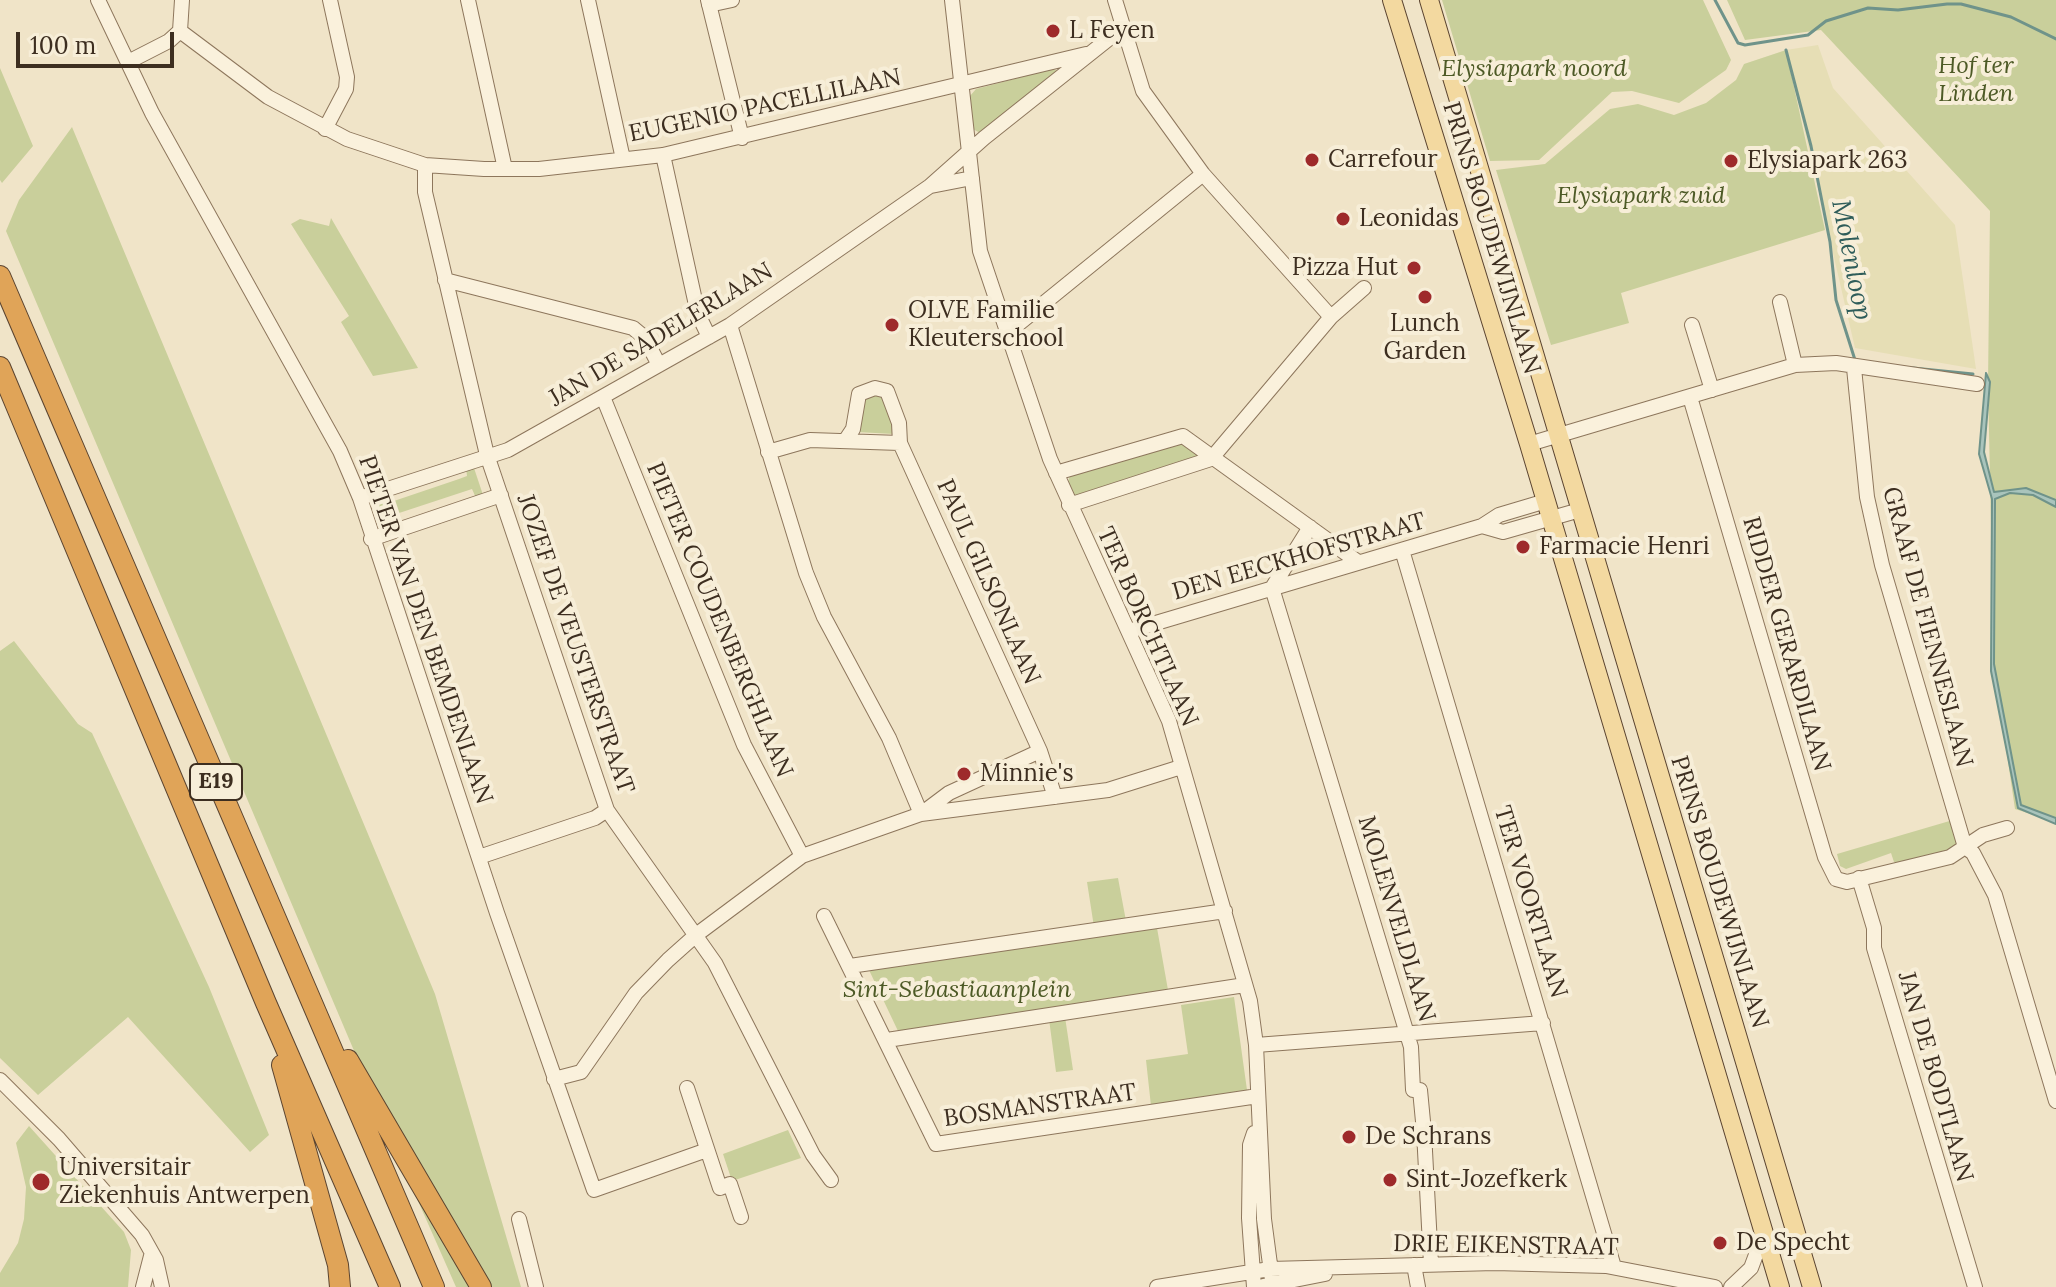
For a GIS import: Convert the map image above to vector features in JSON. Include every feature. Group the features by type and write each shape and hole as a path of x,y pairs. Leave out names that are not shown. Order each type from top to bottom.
{"highway":[{"name":"E19","path":"0,276 434,1287"},
{"name":"E19","path":"0,367 266,1003 389,1284"},
{"path":"266,1003 338,1265 340,1287"},
{"path":"323,1026 377,1106 481,1287"}],"main road":[{"name":"PRINS BOUDEWIJNLAAN","path":"1392,0 1529,444 1547,514 1780,1287"},
{"name":"PRINS BOUDEWIJNLAAN","path":"1429,0 1812,1287"},
{"path":"1766,1245 1790,1259 1799,1250 1799,1244"}],"street":[{"name":"PIETER VAN DEN BEMDENLAAN","path":"98,0 152,113 340,451 360,498 371,539 594,1190 707,1150"},
{"path":"128,62 169,41 180,31 182,0"},
{"path":"325,129 346,89 347,77 330,0"},
{"path":"468,0 505,169"},
{"path":"588,0 623,159"},
{"path":"732,0 709,2 742,138"},
{"name":"TER BORCHTLAAN","path":"952,0 980,251 1056,473 1169,721 1245,985 1256,1045 1257,1125 1272,1280"},
{"path":"1115,0 1121,29 1143,91 1203,174 1331,317"},
{"name":"JAN DE SADELERLAAN","path":"360,498 508,450 730,325 930,186 1086,54 1121,29"},
{"name":"EUGENIO PACELLILAAN","path":"180,31 268,97 325,129 425,165 505,169 539,169 663,155 1086,54"},
{"path":"663,155 698,314 709,337"},
{"name":"JOZEF DE VEUSTERSTRAAT","path":"425,165 425,192 487,455 607,810 715,963 813,1155 831,1180"},
{"path":"1006,334 1203,174"},
{"name":"JAN DE SADELERLAAN","path":"930,186 972,178"},
{"path":"445,280 633,328 645,338 659,365"},
{"path":"1069,505 1199,466 1211,459 1331,317 1364,288"},
{"path":"1780,302 1795,365"},
{"path":"730,325 806,573 824,617 889,738 921,814"},
{"path":"1692,325 1712,390"},
{"path":"1529,444 1795,365 1836,363 1977,384"},
{"name":"GRAAF DE FIENNESLAAN","path":"1854,368 1863,471 1882,565 1965,847 1973,853 1995,895 2056,1101"},
{"name":"PAUL GILSONLAAN","path":"845,441 853,429 859,394 881,388 887,391 899,423 900,443 1040,751 1055,797"},
{"name":"PIETER COUDENBERGHLAAN","path":"603,397 744,745 802,856"},
{"name":"RIDDER GERARDILAAN","path":"1690,397 1825,857 1836,879 1847,882 1859,878"},
{"path":"1056,473 1177,435 1358,562"},
{"path":"768,452 810,440 900,443"},
{"path":"371,539 501,495"},
{"path":"1547,514 1580,510"},
{"name":"DEN EECKHOFSTRAAT","path":"1129,631 1482,526 1499,515 1547,514"},
{"path":"1272,588 1310,527"},
{"name":"TER VOORTLAAN","path":"1402,550 1614,1267"},
{"name":"MOLENVELDLAAN","path":"1272,588 1408,1034 1413,1090 1420,1090 1431,1264"},
{"path":"921,814 949,793 1040,751"},
{"path":"554,1079 581,1072 636,993 696,935 802,856 921,814 1108,790 1181,767"},
{"path":"479,857 595,818 607,810"},
{"path":"1859,878 1950,857 1983,835 2007,828"},
{"name":"JAN DE BODTLAAN","path":"1859,878 1874,928 1874,948 1975,1287"},
{"path":"850,966 1225,911"},
{"name":"BOSMANSTRAAT","path":"824,916 936,1144 1258,1096"},
{"path":"887,1040 1245,985"},
{"path":"1256,1045 1543,1023"},
{"path":"0,1080 59,1139 134,1225 163,1286"},
{"path":"687,1088 720,1188 730,1184 741,1217"},
{"name":"TER BORCHTLAAN","path":"1253,1287 1250,1145 1257,1125"},
{"path":"519,1219 536,1287"},
{"path":"1731,1287 1751,1268 1766,1245"},
{"path":"143,1287 151,1256"},
{"name":"DRIE EIKENSTRAAT","path":"1253,1287 1272,1280 1343,1268 1431,1264 1614,1267 1715,1287"},
{"path":"1414,1265 1418,1287"},
{"name":"DRIE EIKENSTRAAT","path":"1157,1287 1251,1271 1272,1280"}],"shaded area":[{"path":"1818,45 1833,88 1955,225 1976,369 1855,348 1786,50"}],"green space":[{"name":"Elysiapark noord","path":"1442,0 1703,0 1731,60 1726,70 1679,103 1632,91 1612,92 1539,160 1490,161"},
{"name":"Hof ter Linden","path":"1727,0 2056,0 2056,822 2015,809 1994,667 1988,384 1990,211 1821,30 1745,40"},
{"name":"Elysiapark zuid","path":"1786,50 1825,230 1621,293 1629,323 1551,345 1496,170 1545,164 1610,109 1638,104 1674,115 1706,103 1736,80 1744,64"},
{"path":"0,68 33,146 2,183 0,180"},
{"path":"1056,70 1055,73 980,133 973,129 970,96 976,89"},
{"path":"72,127 435,994 521,1287 456,1287 403,1167 385,1105 355,1053 6,231 19,200"},
{"path":"331,218 418,368 373,376 341,322 349,316 291,224 300,219 329,226"},
{"path":"870,394 883,396 890,403 894,434 857,432 859,403"},
{"path":"1179,441 1197,454 1198,459 1077,498 1067,485 1070,475"},
{"path":"473,465 483,495 476,498 472,489 390,516 393,525 386,527 376,499 385,496 388,503 459,479 467,476 466,467"},
{"path":"14,641 78,724 92,733 209,987 269,1135 250,1152 128,1017 38,1095 0,1058 0,651"},
{"path":"1953,820 1959,842 1955,848 1901,863 1894,862 1891,853 1846,869 1840,866 1837,854"},
{"path":"1118,878 1126,921 1094,927 1087,882"},
{"name":"Sint-Sebastiaanplein","path":"1157,928 1168,990 898,1031 869,970"},
{"path":"1234,997 1247,1090 1151,1106 1146,1060 1188,1054 1181,1005"},
{"path":"1065,1017 1073,1070 1056,1072 1049,1019"},
{"name":"Universitair Ziekenhuis Antwerpen","path":"29,1126 124,1232 131,1250 128,1287 0,1287 0,1273 18,1243 24,1219 26,1187 16,1143"},
{"path":"788,1130 801,1158 732,1181 723,1154"}],"water":[{"path":"1986,373 1990,382 1984,452 1994,492 2026,488 2056,500 2056,507 2033,495 2010,493 1995,499 1994,664 2021,805 2056,818 2056,824 2018,808 1991,671 1992,499 1979,454"}],"waterway":[{"path":"1715,0 1738,43 1745,45 1808,35 1826,21 1868,8 1898,10 1947,4 1961,4 2011,17 2056,39"},
{"name":"Molenloop","path":"1786,50 1811,146 1830,242 1836,300 1855,360"},
{"name":"Molenloop","path":"1913,368 1973,374"}],"place":[{"name":"L Feyen","path":"1053,31"},
{"name":"Carrefour","path":"1312,160"},
{"name":"Elysiapark 263","path":"1731,161"},
{"name":"Leonidas","path":"1343,219"},
{"name":"Pizza Hut","path":"1414,268"},
{"name":"Lunch Garden","path":"1425,297"},
{"name":"OLVE Familie Kleuterschool","path":"892,325"},
{"name":"Farmacie Henri","path":"1523,547"},
{"name":"Minnie's","path":"964,774"},
{"name":"De Schrans","path":"1349,1137"},
{"name":"Sint-Jozefkerk","path":"1390,1180"},
{"name":"Universitair Ziekenhuis Antwerpen","path":"41,1182"},
{"name":"De Specht","path":"1720,1243"}]}
